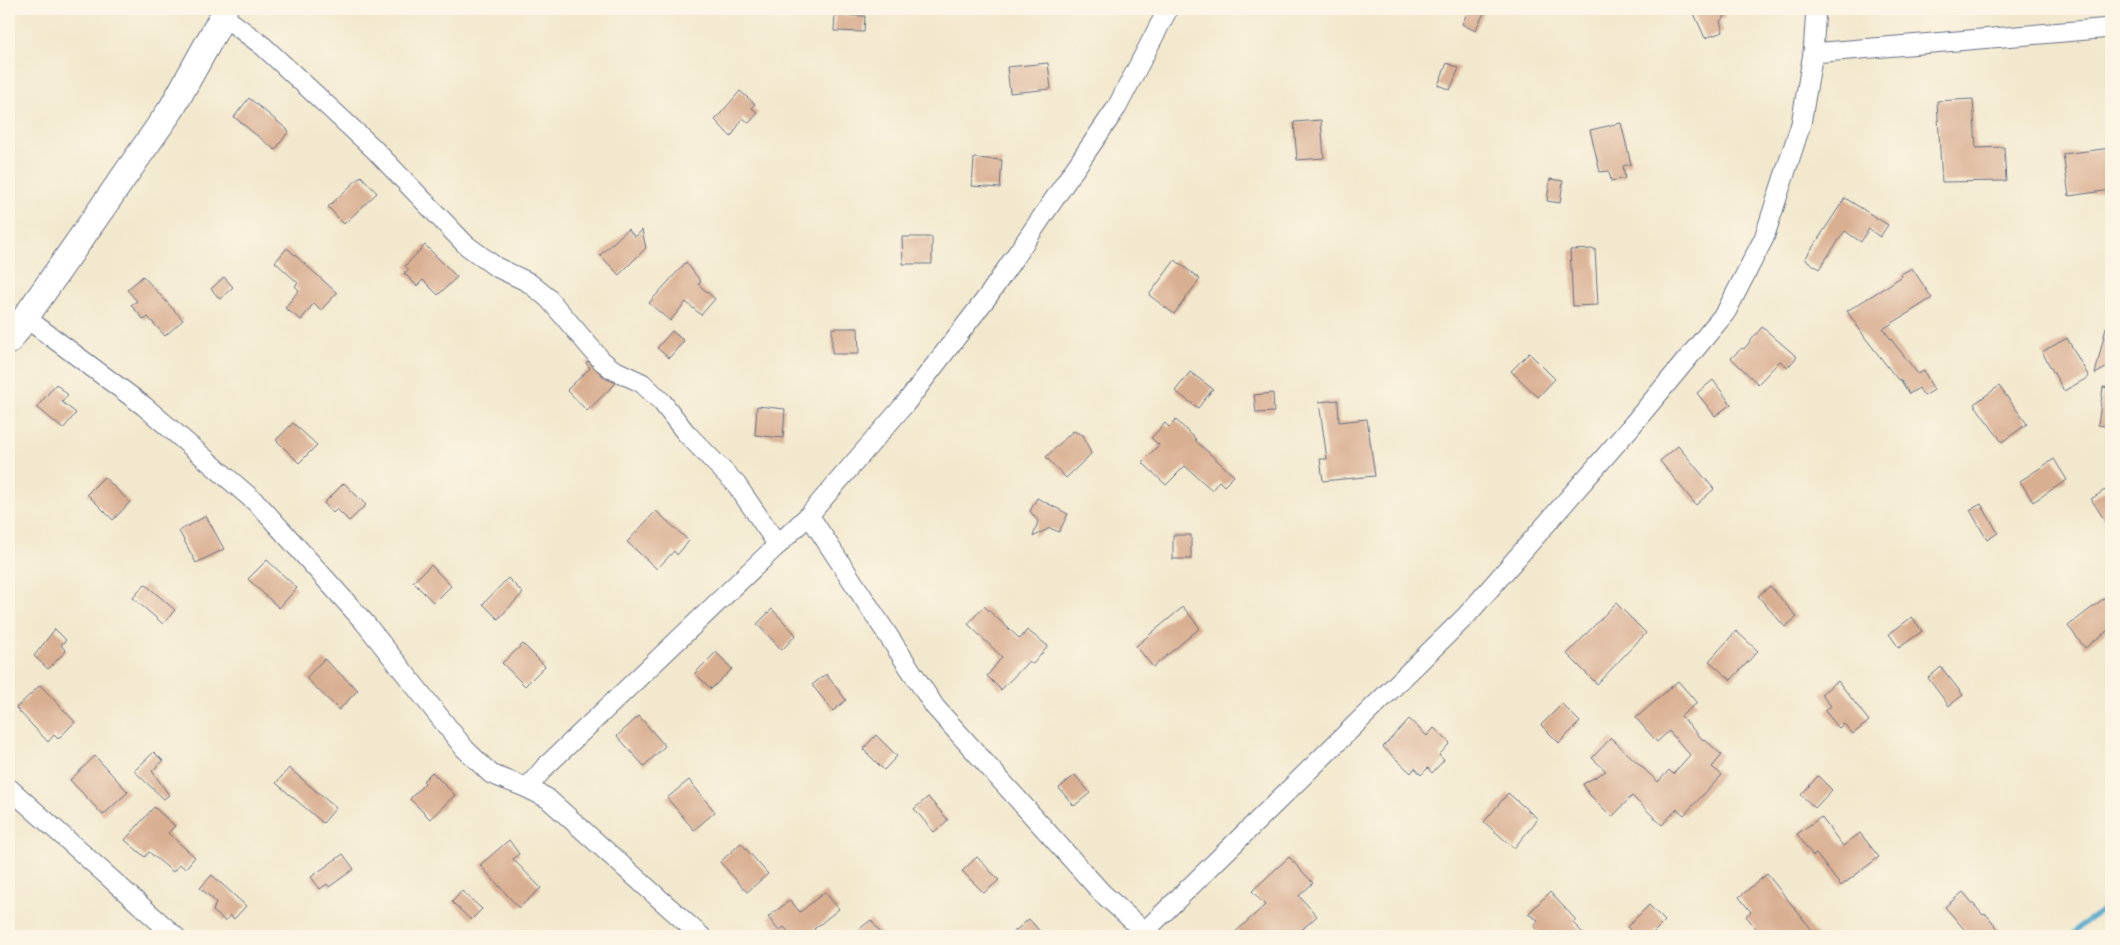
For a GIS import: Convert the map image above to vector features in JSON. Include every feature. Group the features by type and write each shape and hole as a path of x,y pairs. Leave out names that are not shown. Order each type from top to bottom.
{"street":[{"path":"527,788 545,767 809,515 905,404 988,296 1117,107 1168,9"},
{"path":"809,515 935,707 1102,893 1142,933 1467,615 1629,429 1726,312 1764,238 1801,124 1813,52 1816,9"},
{"path":"9,341 172,108 223,12 263,46 373,148 466,245 496,268 528,282 548,298 602,361 612,369 642,383 662,402 686,432 736,484 778,545"},
{"path":"1813,52 2111,28"},
{"path":"26,318 144,406 259,505 365,623 466,749 491,774 547,798 701,936"},
{"path":"9,788 175,936"}],"building":[{"path":"1469,9 1486,9 1475,31 1462,24"},
{"path":"1692,9 1722,9 1725,17 1720,21 1723,32 1705,38"},
{"path":"835,15 865,16 864,32 834,31"},
{"path":"1048,63 1051,89 1010,93 1007,67"},
{"path":"1447,63 1459,68 1450,90 1438,85"},
{"path":"740,91 755,104 752,108 758,113 749,123 743,118 731,137 715,120"},
{"path":"249,98 289,131 275,150 234,117"},
{"path":"1973,99 1976,148 2004,147 2006,181 1942,182 1937,101"},
{"path":"1321,120 1324,158 1297,160 1294,122"},
{"path":"1621,123 1631,164 1623,166 1625,178 1611,181 1609,171 1600,172 1590,130"},
{"path":"2111,148 2111,190 2069,196 2063,154"},
{"path":"974,158 1002,160 1000,188 972,186"},
{"path":"361,176 377,193 344,224 328,207"},
{"path":"1550,179 1563,181 1560,203 1547,201"},
{"path":"1845,198 1888,225 1880,237 1869,229 1861,242 1845,231 1819,269 1805,259"},
{"path":"628,229 635,237 642,230 646,248 619,275 600,255"},
{"path":"902,237 932,237 932,264 903,264"},
{"path":"425,245 457,277 438,295 423,280 417,286 404,273 409,270 405,266"},
{"path":"287,248 337,293 321,310 314,303 301,320 285,308 299,290 295,286 298,283 275,262"},
{"path":"1595,249 1598,305 1573,306 1570,250"},
{"path":"1175,260 1200,279 1174,314 1149,295"},
{"path":"686,262 701,282 698,284 715,299 701,315 686,302 670,321 649,303"},
{"path":"1912,268 1932,298 1883,329 1918,374 1924,371 1934,390 1924,396 1919,388 1909,394 1900,379 1898,380 1866,339 1847,311"},
{"path":"143,276 183,320 165,336 148,317 144,320 131,305 137,301 127,290"},
{"path":"224,277 233,287 220,299 211,289"},
{"path":"1762,327 1797,357 1788,367 1780,361 1758,384 1731,358 1742,348 1744,349"},
{"path":"2106,327 2111,327 2111,365 2095,374"},
{"path":"832,328 858,328 859,354 832,354"},
{"path":"672,331 684,341 669,358 657,348"},
{"path":"2067,338 2089,377 2064,391 2042,352"},
{"path":"1529,353 1555,379 1538,397 1511,371"},
{"path":"588,361 605,378 616,383 587,411 567,390 590,368 586,363"},
{"path":"1190,372 1213,389 1198,408 1175,391"},
{"path":"1713,380 1731,404 1715,416 1697,393"},
{"path":"56,384 68,395 62,402 76,413 63,429 37,407"},
{"path":"1999,386 2027,424 2002,442 1974,404"},
{"path":"2103,387 2111,388 2111,427 2098,425"},
{"path":"1273,393 1274,412 1256,413 1254,395"},
{"path":"1338,400 1339,422 1367,419 1375,476 1323,481 1320,459 1327,459 1319,402"},
{"path":"757,406 785,409 783,438 755,435"},
{"path":"1176,420 1234,476 1224,486 1219,481 1212,490 1185,466 1166,485 1142,462 1159,445 1151,438 1165,423 1169,427"},
{"path":"293,423 317,445 299,463 276,440"},
{"path":"1073,431 1083,435 1091,454 1066,478 1046,457"},
{"path":"1678,446 1714,489 1696,505 1660,461"},
{"path":"2054,459 2067,480 2033,502 2020,481"},
{"path":"104,477 130,502 113,520 87,494"},
{"path":"344,483 366,505 349,521 337,509 333,513 324,503"},
{"path":"2105,490 2111,499 2111,530 2091,499"},
{"path":"1037,498 1068,514 1059,532 1050,528 1033,537 1038,521 1030,511"},
{"path":"1981,504 1998,533 1987,540 1970,510"},
{"path":"656,511 689,541 677,555 674,551 657,569 627,542"},
{"path":"206,516 224,549 196,563 179,531"},
{"path":"1173,535 1191,535 1191,559 1173,559"},
{"path":"267,560 297,588 279,608 248,579"},
{"path":"431,565 451,586 434,603 413,582"},
{"path":"508,578 523,593 498,619 483,604"},
{"path":"145,584 175,610 163,624 133,598"},
{"path":"1770,586 1797,617 1785,627 1758,596"},
{"path":"2111,593 2111,628 2085,648 2068,626"},
{"path":"1616,603 1646,633 1597,684 1567,654"},
{"path":"984,606 1020,639 1027,630 1048,646 1033,664 1029,661 1001,690 987,676 1002,657 968,624"},
{"path":"1183,607 1200,628 1153,667 1136,646"},
{"path":"772,609 796,635 782,650 757,624"},
{"path":"1912,617 1922,631 1899,648 1889,634"},
{"path":"55,629 66,640 61,645 66,651 48,669 34,656"},
{"path":"1736,631 1758,651 1731,680 1709,661"},
{"path":"523,644 545,666 525,686 502,663"},
{"path":"716,652 732,669 711,689 695,673"},
{"path":"324,659 358,690 339,710 306,678"},
{"path":"1941,667 1963,695 1949,706 1928,678"},
{"path":"826,674 846,700 833,711 812,685"},
{"path":"1678,681 1697,703 1681,716 1703,740 1722,755 1712,767 1722,775 1684,815 1677,809 1662,825 1632,796 1612,817 1589,794 1583,784 1606,771 1592,758 1611,738 1658,782 1669,770 1673,774 1690,755 1669,731 1657,742 1636,718"},
{"path":"1838,681 1869,721 1853,734 1844,724 1839,728 1825,711 1831,706 1821,694"},
{"path":"40,685 75,722 58,739 54,735 48,742 16,708"},
{"path":"1562,704 1580,722 1559,743 1541,725"},
{"path":"639,716 665,746 644,766 617,736"},
{"path":"1409,719 1427,736 1434,728 1450,743 1439,755 1444,760 1432,773 1428,768 1421,775 1415,768 1411,773 1383,747"},
{"path":"876,735 897,756 884,770 863,749"},
{"path":"154,752 163,761 152,771 169,795 164,799 134,771"},
{"path":"95,756 128,792 103,815 70,780"},
{"path":"289,768 336,808 323,823 276,783"},
{"path":"432,772 455,795 430,819 410,799 425,783 423,781"},
{"path":"1075,775 1090,793 1074,806 1059,788"},
{"path":"1818,776 1832,790 1815,808 1801,795"},
{"path":"689,780 715,812 694,830 667,798"},
{"path":"1508,793 1538,819 1514,848 1484,822"},
{"path":"928,797 948,820 934,832 914,809"},
{"path":"154,807 175,826 168,833 195,857 185,869 180,864 173,872 149,852 145,857 125,840"},
{"path":"1821,817 1843,846 1860,833 1879,857 1841,886 1816,854 1813,856 1797,834"},
{"path":"509,840 519,854 513,859 541,888 519,908 480,865"},
{"path":"741,843 768,874 747,892 720,862"},
{"path":"343,854 354,869 329,887 327,884 320,889 311,877"},
{"path":"977,857 999,880 984,893 962,871"},
{"path":"1289,857 1313,883 1299,896 1317,916 1295,936 1231,936 1265,905 1252,891"},
{"path":"1767,874 1817,936 1762,936 1746,916 1751,912 1739,897"},
{"path":"212,875 246,906 234,919 230,915 225,921 213,911 216,902 200,888"},
{"path":"462,891 482,909 471,920 452,902"},
{"path":"825,892 839,909 814,929 820,936 792,936 784,927 779,931 768,917 790,900 800,912"},
{"path":"1550,892 1576,920 1573,923 1586,936 1543,936 1534,927 1538,920 1528,914"},
{"path":"1963,892 1983,915 1986,914 2004,936 1970,936 1945,907"},
{"path":"1649,905 1665,921 1650,936 1636,936 1627,927"},
{"path":"1029,919 1044,936 1009,936"},
{"path":"871,920 883,936 850,936"}],"waterway":[{"path":"2071,936 2081,925 2111,905"}]}
